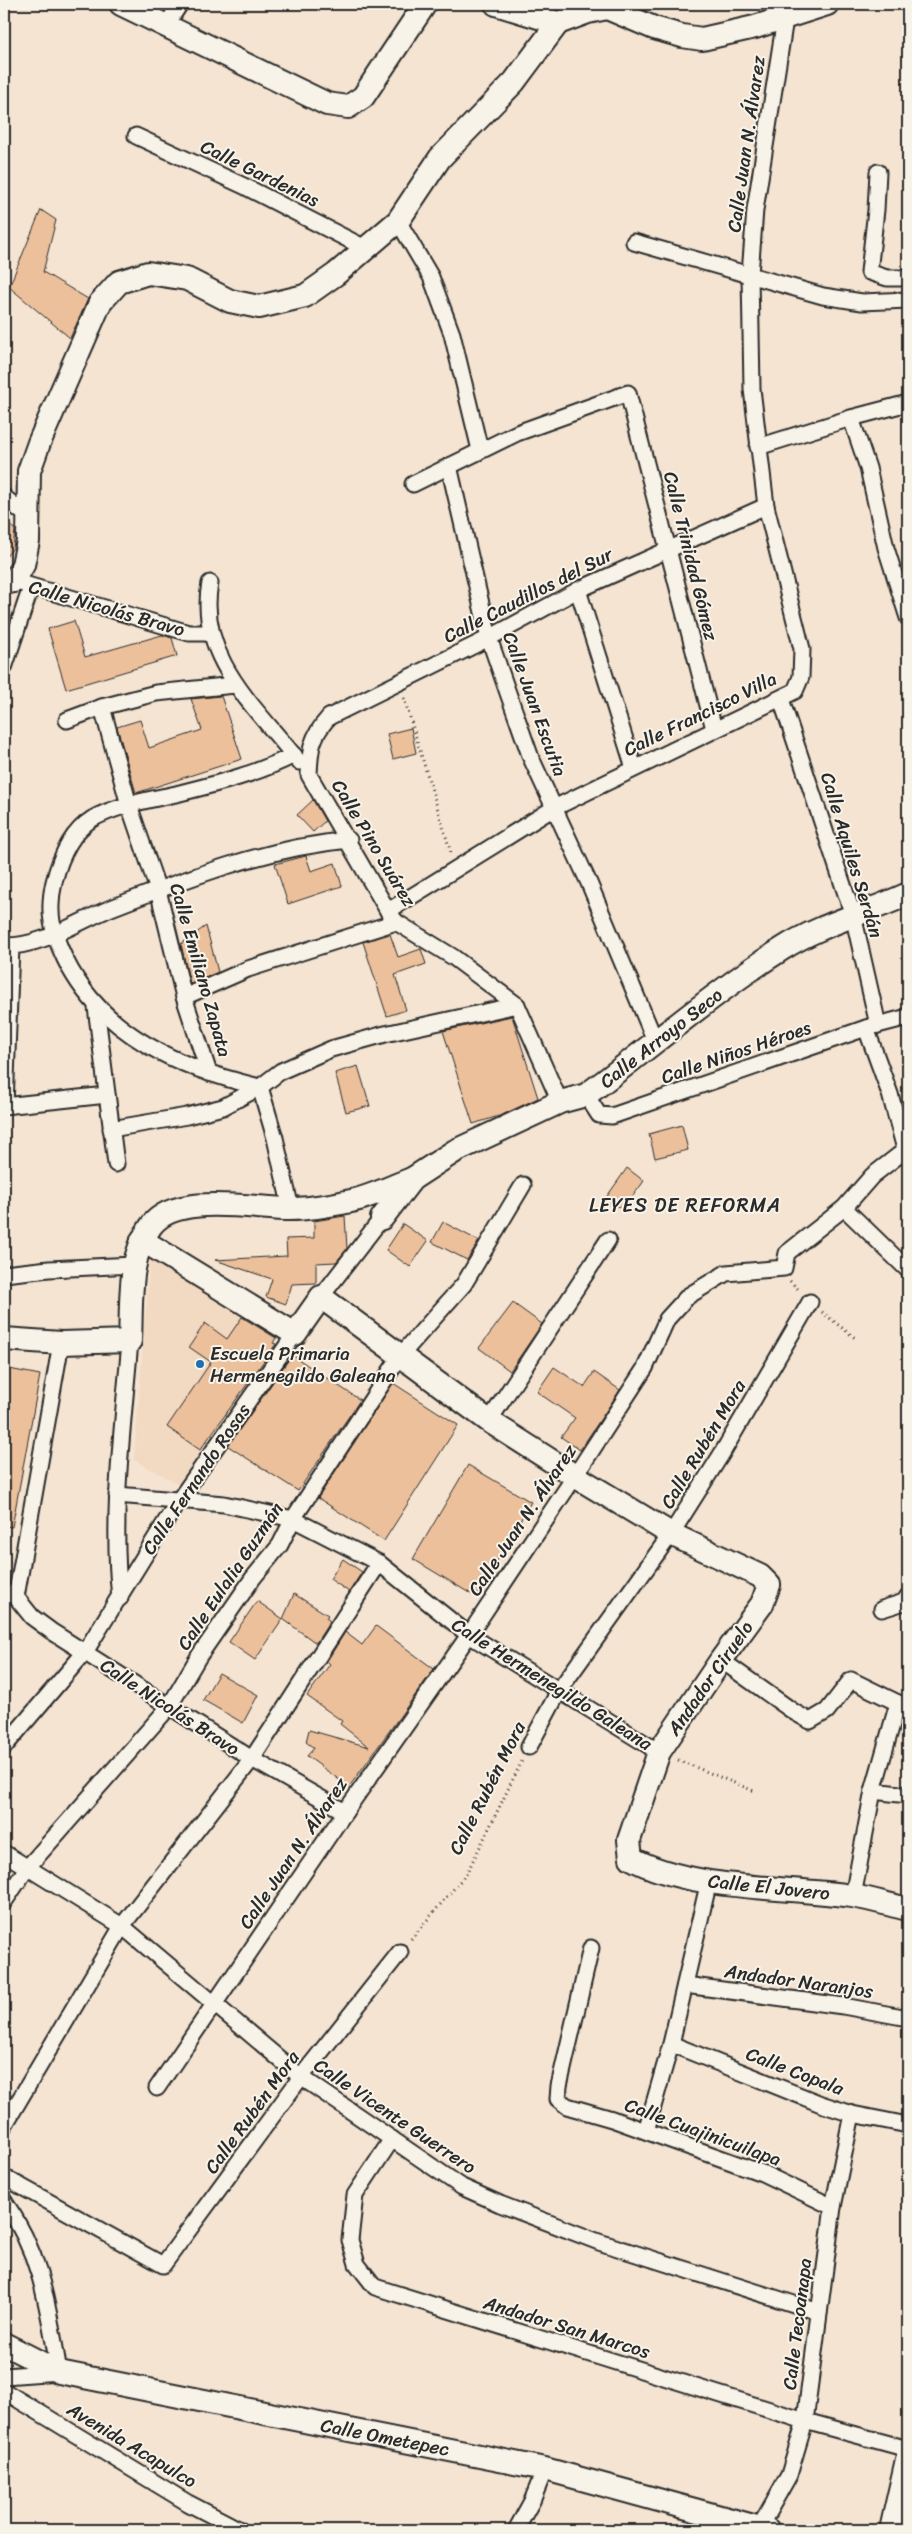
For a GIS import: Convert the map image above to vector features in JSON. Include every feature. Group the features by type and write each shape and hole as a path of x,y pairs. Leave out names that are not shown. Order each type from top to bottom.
{"street":[{"path":"121,4 327,104 348,107 363,97 425,4"},
{"path":"165,27 180,4"},
{"path":"496,4 558,23"},
{"path":"4,668 16,583 23,565 28,541 29,471 38,443 100,302 118,282 148,273 187,279 230,301 259,307 305,296 336,274 398,221 440,158 514,82 558,23 606,6 654,28 682,36 702,38 725,35 784,19 827,4"},
{"name":"Calle Juan N. Álvarez","path":"750,274 754,210 784,19"},
{"name":"Calle Gardenias","path":"136,136 246,187 365,248"},
{"path":"878,172 869,272 887,278 908,278"},
{"path":"398,221 431,277 452,334 480,450 413,484"},
{"path":"634,242 823,296 862,302 908,300"},
{"name":"Calle Francisco Villa","path":"184,997 248,969 392,917 456,868 554,808 795,691 801,677 802,648 766,506 752,389 750,274"},
{"name":"Calle Trinidad Gómez","path":"480,450 517,433 628,393 714,729"},
{"path":"758,447 851,418 908,403"},
{"path":"851,418 868,468 886,548 908,618"},
{"name":"Calle Juan Escutia","path":"450,466 489,638 531,758 589,883 656,1043"},
{"path":"4,497 27,516"},
{"name":"Calle Caudillos del Sur","path":"316,732 329,717 489,638 578,590 766,506"},
{"name":"Calle Nicolás Bravo","path":"16,583 189,633 211,633"},
{"name":"Calle Pino Suárez","path":"210,583 206,602 207,621 234,685 309,775 349,840 392,917 453,956 517,1005 560,1102"},
{"path":"578,590 634,768"},
{"path":"67,720 102,707 156,694 234,685"},
{"name":"Calle Aquiles Serdán","path":"781,699 853,915 872,1027 907,1149"},
{"name":"Calle Emiliano Zapata","path":"102,707 129,805 158,890 184,997 209,1074 260,1087"},
{"name":"Calle Pino Suárez","path":"309,775 310,750 316,732"},
{"path":"209,1074 184,1064 130,1034 96,1007 72,974 53,934 51,894 61,858 70,841 92,820 129,805 268,768 294,756"},
{"path":"107,1095 4,1106 7,946 33,943 158,890 225,866 281,851 349,840"},
{"name":"Calle Arroyo Seco","path":"134,1265 142,1240 152,1224 166,1214 200,1204 291,1209 352,1201 412,1179 455,1151 560,1102 586,1096 723,990 784,948 853,915 908,894"},
{"path":"111,1129 188,1116 223,1107 260,1087 281,1071 331,1049 385,1034 517,1005"},
{"path":"96,1007 116,1164"},
{"name":"Calle Niños Héroes","path":"586,1096 599,1115 612,1116 872,1027 908,1018"},
{"path":"260,1087 275,1138 291,1209"},
{"name":"Calle Juan N. Álvarez","path":"157,2088 345,1812 469,1635 575,1476 644,1368 667,1319 688,1296 726,1273 784,1268 787,1253 844,1208 872,1176 907,1149"},
{"name":"Calle Arroyo Seco","path":"382,1218 412,1179"},
{"name":"Calle Eulalia Guzmán","path":"4,1902 27,1868 169,1707 199,1656 253,1578 280,1545 293,1519 401,1354 464,1284 523,1185"},
{"path":"844,1208 908,1270"},
{"name":"Calle Fernando Rosas","path":"4,1747 85,1652 179,1500 321,1297 382,1218"},
{"path":"142,1240 295,1334"},
{"path":"489,1421 608,1240"},
{"path":"4,1274 49,1269 134,1265 130,1340 61,1343 4,1339"},
{"path":"321,1297 401,1354 489,1421 671,1534"},
{"name":"Calle Rubén Mora","path":"529,1747 560,1689 671,1534 721,1456 810,1302"},
{"name":"Calle Fernando Rosas","path":"120,1598 116,1567 117,1495 130,1340"},
{"path":"10,1595 61,1343"},
{"name":"Calle Hermenegildo Galeana","path":"117,1495 224,1504 293,1519 379,1564 469,1635 560,1689 659,1752"},
{"name":"Andador Ciruelo","path":"631,1858 629,1840 659,1752 720,1660 762,1604 769,1585 760,1576 671,1534"},
{"path":"4,2126 122,1926 252,1759 379,1564"},
{"name":"Calle Nicolás Bravo","path":"10,1595 32,1618 169,1707 252,1759 345,1812"},
{"path":"882,1609 904,1602 908,1596"},
{"path":"720,1660 794,1712 810,1720 827,1712 851,1680 903,1705 873,1791 854,1896"},
{"path":"873,1791 908,1795"},
{"name":"Calle Vicente Guerrero","path":"4,1854 122,1926 301,2077 462,2187 500,2204 600,2242 819,2312"},
{"name":"Calle El Jovero","path":"631,1858 649,1868 709,1881 854,1896 908,1909"},
{"path":"646,2131 671,2044 709,1881"},
{"name":"Calle Cuajinicuilapa","path":"591,1948 559,2086 558,2099 567,2106 646,2131 762,2172 833,2206"},
{"name":"Calle Rubén Mora","path":"4,2177 163,2265 301,2077 400,1952"},
{"name":"Andador Naranjos","path":"685,1986 843,2006 908,2018"},
{"name":"Calle Copala","path":"671,2044 852,2114 908,2125"},
{"name":"Calle Tecoanapa","path":"762,2530 789,2475 805,2421 833,2206 852,2114"},
{"name":"Andador San Marcos","path":"392,2139 355,2195 350,2240 357,2264 375,2287 440,2309 805,2421 908,2450"},
{"path":"4,2201 27,2239 42,2278 59,2372 21,2373 4,2376"},
{"name":"Calle Ometepec","path":"4,2344 59,2372 545,2469 762,2530"},
{"name":"Avenida Acapulco","path":"4,2391 188,2503 240,2530"},
{"path":"891,2530 908,2455"},
{"path":"516,2530 532,2502 545,2469"}],"path":[{"path":"399,682 456,868"},
{"name":"Calle Rubén Mora","path":"400,1952 467,1873 529,1747"},
{"path":"659,1752 754,1791"}],"shaded area":[{"name":"Escuela Primaria Hermenegildo Galeana","path":"150,1260 245,1313 278,1336 179,1484 134,1460"}],"building":[{"path":"41,210 56,220 43,272 88,299 70,338 9,287"},
{"path":"4,520 15,530 13,548 4,559"},
{"path":"74,621 85,657 162,635 172,638 177,656 66,689 48,629"},
{"path":"221,696 242,759 136,793 117,727 140,720 149,748 202,730 191,699"},
{"path":"411,728 416,753 393,759 387,734"},
{"path":"313,800 325,821 313,832 297,815"},
{"path":"306,856 311,871 335,863 342,886 288,904 275,864"},
{"path":"206,926 218,972 190,984 181,944"},
{"path":"390,934 398,957 421,949 426,964 395,975 406,1010 387,1016 363,942"},
{"path":"512,1016 538,1098 502,1115 473,1124 443,1031"},
{"path":"358,1066 370,1106 346,1112 335,1073"},
{"path":"682,1125 688,1150 655,1158 649,1134"},
{"path":"627,1168 644,1181 624,1208 603,1202"},
{"path":"345,1216 347,1249 336,1262 316,1263 316,1283 292,1284 286,1304 266,1297 272,1279 215,1260 287,1256 286,1239 314,1238 314,1221"},
{"path":"443,1222 479,1241 467,1260 432,1242"},
{"path":"403,1224 428,1241 410,1267 386,1250"},
{"path":"513,1303 542,1324 510,1371 479,1348"},
{"path":"242,1317 276,1338 273,1343 276,1344 200,1450 167,1427 211,1362 189,1347 205,1323 227,1339"},
{"path":"292,1355 360,1400 298,1491 228,1446"},
{"path":"554,1367 584,1387 594,1372 620,1390 580,1450 561,1437 575,1418 537,1392"},
{"path":"4,1368 40,1375 12,1527 4,1526"},
{"path":"393,1383 458,1425 384,1541 318,1498"},
{"path":"468,1465 531,1502 476,1597 413,1559"},
{"path":"343,1559 362,1572 349,1592 330,1579"},
{"path":"294,1594 328,1615 326,1618 330,1621 316,1643 283,1619"},
{"path":"257,1601 283,1619 255,1660 229,1642"},
{"path":"376,1626 434,1669 349,1787 307,1756 314,1748 306,1742 309,1730 369,1747 340,1724 342,1721 307,1696 330,1664 327,1661 345,1632 362,1645"},
{"path":"219,1673 258,1695 243,1723 203,1700"}],"place":[{"name":"Escuela Primaria Hermenegildo Galeana","path":"200,1364"}],"district":[{"name":"LEYES DE REFORMA","path":"685,1205"}]}
